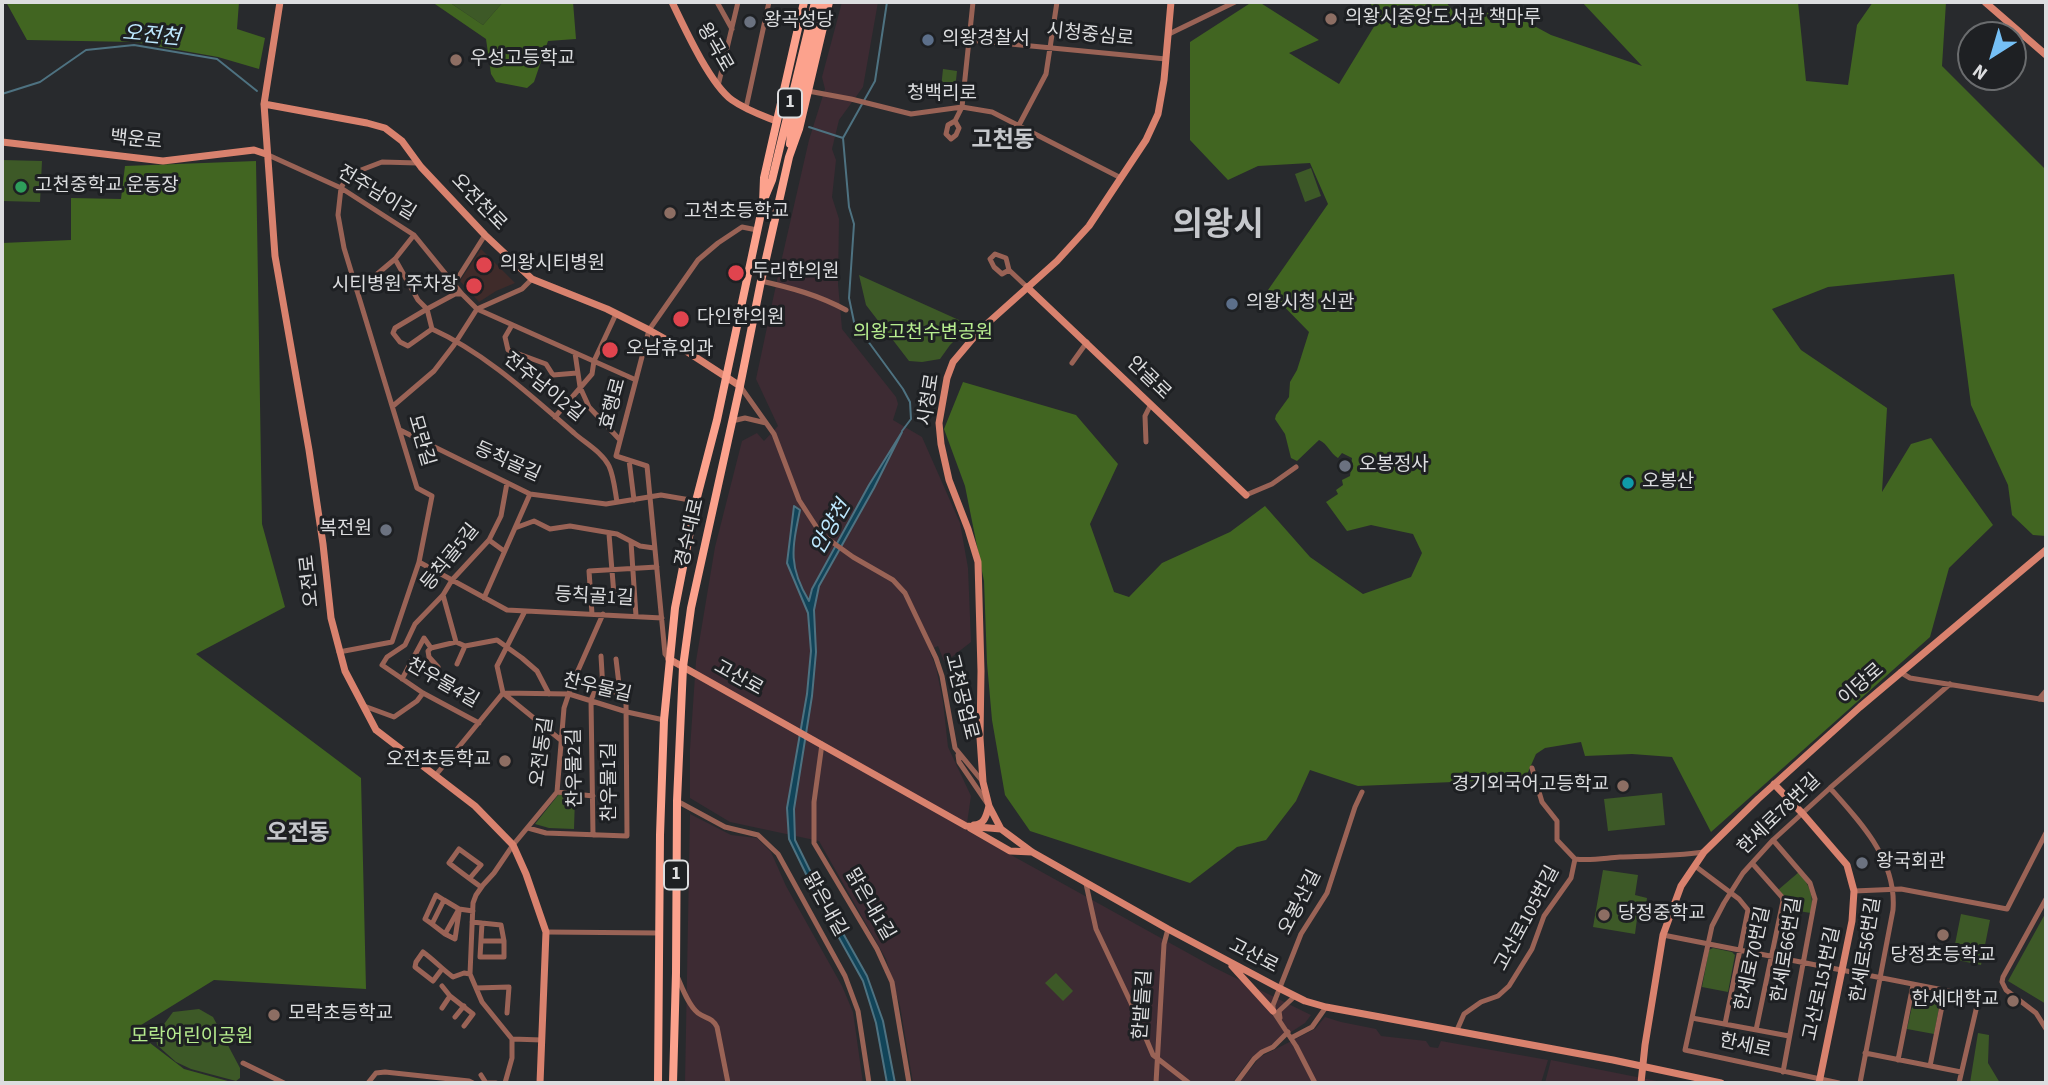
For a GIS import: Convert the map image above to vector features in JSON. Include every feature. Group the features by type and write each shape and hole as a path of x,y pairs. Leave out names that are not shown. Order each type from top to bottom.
{"main road":[{"name":"경수대로","path":"658,1083 664,720 675,608 696,501 763,204 764,178 776,121 804,2"},
{"name":"1","path":"763,204 772,180 815,2"},
{"name":"1","path":"789,157 792,124 821,2"},
{"name":"경수대로","path":"673,1083 677,801 683,667 691,608 789,157 799,129 829,2"}],"street":[{"name":"오전로","path":"280,2 264,104 266,154 279,288 309,450 331,618 345,671 376,730 475,806 513,845 546,932 540,1083"},
{"name":"왕곡로","path":"672,2 685,31 718,86 730,99 776,121"},
{"path":"717,2 732,29"},
{"path":"718,86 738,2"},
{"path":"746,108 769,2"},
{"path":"955,121 962,107 973,2"},
{"path":"1019,125 1046,74 1057,2"},
{"name":"시청로","path":"1001,829 989,806 983,782 978,562 949,480 940,444 939,423 947,378 953,362 980,330 1057,261 1089,226 1146,140 1158,114 1167,59 1171,2"},
{"path":"1169,34 1235,2"},
{"path":"1985,2 2046,55"},
{"name":"시청중심로","path":"969,40 1167,59"},
{"name":"청백리로","path":"808,92 851,99 911,114 962,107 992,112 1121,178"},
{"name":"오전천로","path":"264,104 386,128 402,141 418,163 485,234 532,279 649,330 740,386"},
{"name":"백운로","path":"2,142 163,161 254,150 266,154"},
{"name":"전주남이길","path":"266,154 341,188 414,235 477,309 636,380"},
{"path":"341,188 348,175 382,162 418,163"},
{"name":"모란길","path":"340,652 392,642 419,562 432,496 417,488 344,248 338,215 341,188"},
{"name":"효행로","path":"669,659 665,654 646,466 616,456 649,330 698,260 742,227 757,230"},
{"path":"454,284 485,234"},
{"path":"357,291 395,259 414,235"},
{"path":"395,259 418,300 427,309 432,329 408,346 400,342 393,333 395,328 427,309 455,293 462,294"},
{"path":"1009,270 1027,287"},
{"path":"393,406 434,371 477,309 522,289 532,279"},
{"path":"761,281 802,290 846,310"},
{"name":"안골로","path":"1027,287 1246,495"},
{"path":"555,417 592,374 594,361 616,314"},
{"path":"512,325 505,337 508,350 546,364 553,375 577,373"},
{"name":"전주남이2길","path":"432,329 457,340 596,451 608,464 617,502"},
{"path":"1072,363 1087,342"},
{"path":"575,353 580,387 589,407 620,440"},
{"path":"740,386 766,423"},
{"path":"1146,442 1145,416 1152,404"},
{"path":"732,421 745,418 766,423"},
{"name":"고천공업로","path":"766,423 774,434 799,500 821,534 853,557 893,580 905,593 942,676 959,762 989,806"},
{"name":"등칙골길","path":"400,430 530,494 606,504 661,495 696,501"},
{"path":"629,460 634,500"},
{"path":"1246,495 1272,484 1296,467"},
{"name":"등칙골5길","path":"405,645 415,624 489,540 501,516 507,482"},
{"path":"484,598 530,494"},
{"path":"515,528 534,522 550,529 570,526 617,534 631,542 654,548"},
{"path":"609,534 614,595"},
{"path":"489,540 503,551"},
{"path":"631,542 636,616"},
{"name":"이당로","path":"1641,1083 1663,935 1681,886 1704,852 1732,822 1900,672 2046,550"},
{"name":"등칙골1길","path":"419,562 484,598 508,608 662,618"},
{"path":"592,614 589,571 657,567"},
{"path":"443,595 456,642"},
{"path":"525,611 497,666 503,693 562,741"},
{"name":"오전동길","path":"481,887 557,792 564,708 604,614"},
{"path":"402,679 424,638 432,648"},
{"path":"438,667 429,657 428,651 432,648 456,642 466,646 497,640 537,671 549,694"},
{"name":"찬우물4길","path":"405,645 387,657 382,665 423,693 479,723"},
{"path":"457,664 466,646"},
{"path":"601,656 603,690"},
{"path":"616,659 620,693 626,701 627,712"},
{"name":"고산로","path":"669,659 819,742"},
{"path":"1900,672 1910,678 2043,700 2046,691"},
{"name":"한세로78번길","path":"1685,1050 1707,944 1715,920 1752,863 1830,788 1951,684"},
{"path":"591,700 594,693 603,690 620,693"},
{"path":"362,705 394,717 423,693"},
{"path":"435,776 503,693"},
{"name":"찬우물길","path":"503,693 569,694 664,720"},
{"name":"찬우물2길","path":"591,700 593,835"},
{"name":"찬우물1길","path":"528,828 546,833 627,836 627,712"},
{"path":"819,742 1010,851 1032,852"},
{"name":"맑은내1길","path":"819,742 814,843 877,949 892,982 909,1083"},
{"path":"967,761 977,756 981,748"},
{"name":"고천공업로","path":"957,752 983,782"},
{"name":"고산로105번길","path":"1457,1030 1464,1014 1481,1002 1498,996 1514,979 1532,949 1544,916 1571,877 1576,859 1557,840 1557,821 1542,802 1532,768"},
{"name":"고산로151번길","path":"1774,784 1847,865 1854,891 1853,921 1820,1081"},
{"name":"한세로56번길","path":"1830,788 1876,843 1893,889 1893,910 1860,1083"},
{"path":"557,792 593,796"},
{"name":"오봉산길","path":"1273,1011 1279,988 1301,934 1327,893 1362,792"},
{"name":"맑은내길","path":"677,801 725,827 758,835 778,854 845,976 858,1011 869,1083"},
{"path":"966,826 979,825 986,817 989,806"},
{"path":"966,826 1001,829"},
{"name":"고산로","path":"1001,829 1032,852 1086,884 1230,963 1295,996 1325,1007 1457,1030 1721,1083"},
{"path":"1854,891 1893,889 2007,909 2046,833"},
{"name":"한세로66번길","path":"1773,841 1806,877 1815,895 1814,914 1783,1072"},
{"path":"470,878 481,865 459,849 449,863 481,887 475,895 470,974 482,1002 512,1039 512,1058 505,1083"},
{"path":"1576,859 1672,856 1704,852"},
{"path":"460,871 470,857"},
{"name":"한세로70번길","path":"1752,863 1783,901 1756,1030"},
{"path":"1695,866 1731,892 1748,910 1725,1024"},
{"path":"1086,884 1096,929 1153,1055 1189,1083"},
{"path":"2046,899 2002,982 2006,990 2036,1013 2046,1029"},
{"path":"459,909 455,939 432,924 444,900 459,909 473,911"},
{"path":"445,934 459,909"},
{"path":"472,922 482,923 501,925 504,957 481,957 482,923"},
{"name":"한밭들길","path":"1156,1083 1164,944 1168,929"},
{"path":"546,932 659,933"},
{"path":"1663,935 1979,997 1959,1083"},
{"path":"482,941 504,941"},
{"path":"442,969 433,981 415,967 420,949 453,977"},
{"path":"1230,963 1273,1011 1290,1035 1315,1083"},
{"path":"676,973 699,1014 714,1021 717,1027 728,1083"},
{"path":"464,1026 473,1014 443,988 453,977 470,974"},
{"path":"1898,1060 1913,985"},
{"path":"476,988 509,987 507,1013"},
{"path":"1930,1066 1945,991"},
{"path":"442,1008 450,996"},
{"path":"1280,1021 1279,1011 1295,996"},
{"path":"455,1017 464,1006"},
{"path":"1237,1083 1262,1052 1290,1035 1312,1027 1325,1007"},
{"path":"1692,1018 1789,1036"},
{"path":"512,1039 542,1040"},
{"name":"한세로","path":"1685,1050 1839,1083"},
{"path":"1865,1053 1961,1072"},
{"path":"243,1063 284,1083"},
{"path":"368,1083 376,1073 385,1072 473,1083"},
{"path":"481,1075 486,1083 495,1083 494,1075"}],"shaded area":[{"path":"842,2 878,2 863,87 839,120 832,149 836,160 832,197 839,219 838,284 842,329 896,397 898,404 893,420 922,437 960,523 968,568 971,642 944,661 938,646 929,650 936,667 943,702 948,747 971,796 966,830 1215,968 1311,1015 1305,1023 1251,1058 1232,1083 913,1083 900,1006 886,959 819,841 730,822 690,798 690,749 696,661 715,547 742,441 757,433 764,441 778,426 756,379 809,140 825,89 822,77"},
{"name":"의왕시티병원","path":"481,249 515,283 479,302 460,281"},
{"path":"690,814 731,835 757,838 771,852 786,886 842,986 853,1012 863,1083 685,1083"},
{"path":"1325,1017 1376,1029 1381,1036 1426,1041 1430,1047 1438,1048 1441,1041 1548,1060 1541,1083 1239,1083 1260,1057 1315,1029"},
{"path":"1551,1060 1667,1083 1545,1083"}],"green space":[{"path":"6,2 239,2 237,29 265,38 259,69 218,57 134,42 27,40"},
{"path":"432,2 449,2 483,25 503,2 573,2 576,39 548,41 534,82 527,88 496,82 491,74 486,39"},
{"path":"449,2 503,2 483,25"},
{"path":"1252,2 1259,2 1319,40 1289,53 1339,84 1378,20 1370,2 1446,2 1465,28 1497,6 1551,35 1642,66 1582,2 1798,2 1806,81 1848,85 1857,25 1873,2 1946,2 1942,66 1957,81 1957,91 1967,91 2046,170 2046,536 2033,535 2012,515 2008,485 1971,405 1954,274 1828,287 1772,309 1801,350 1887,408 1882,492 1911,444 1931,438 1993,525 1949,568 1930,637 1711,832 1672,757 1632,754 1585,756 1581,742 1545,748 1536,754 1525,779 1358,786 1310,770 1296,801 1266,840 1237,847 1190,883 1030,831 1005,795 992,720 984,581 965,486 944,429 963,382 1076,415 1118,464 1090,524 1114,592 1129,597 1162,563 1230,532 1265,506 1310,557 1363,594 1411,577 1422,553 1413,534 1371,525 1347,531 1326,502 1338,494 1336,490 1343,485 1342,480 1350,476 1352,458 1342,453 1338,458 1319,440 1297,461 1291,458 1285,434 1275,419 1289,397 1290,382 1297,370 1309,332 1268,290 1328,204 1310,163 1258,166 1228,180 1190,140 1190,42"},
{"path":"943,69 957,71 954,99 940,98"},
{"name":"고천중학교 운동장","path":"2,160 42,161 40,202 2,201"},
{"path":"256,161 262,524 285,607 196,654 361,778 366,989 214,980 133,1030 184,1069 235,1083 2,1083 2,243 71,240 71,198 121,199 125,166"},
{"path":"1311,168 1321,196 1305,202 1295,174"},
{"name":"의왕고천수변공원","path":"859,275 970,325 940,359 909,361 866,305"},
{"path":"1662,793 1665,825 1608,831 1604,799"},
{"path":"559,794 575,797 574,829 549,828 535,824"},
{"path":"1603,870 1638,875 1635,895 1647,898 1644,919 1637,919 1635,934 1593,927"},
{"path":"1799,872 1810,891 1811,913 1785,909 1778,890"},
{"path":"1961,914 1990,920 1981,965 1952,959"},
{"path":"2046,915 2046,1004 2008,981"},
{"path":"1713,948 1735,955 1728,992 1702,987 1709,950"},
{"path":"1056,973 1073,991 1063,1001 1045,983"},
{"path":"1917,991 1941,998 1934,1034 1907,1029"},
{"name":"모락어린이공원","path":"199,1009 213,1017 240,1068 240,1078 236,1081 191,1069 176,1062 157,1045 156,1035 173,1012"},
{"path":"1978,1033 1989,1035 1988,1063 2000,1083 1970,1083"}],"water":[{"path":"902,432 819,586 814,610 816,652 812,696 794,809 795,840 867,976 883,1021 895,1083 887,1083 876,1023 863,981 823,909 789,839 787,808 807,694 811,651 808,613 787,563 794,506 800,510 794,547 795,567 809,601 812,589 869,485"}],"waterway":[{"name":"안양천","path":"887,2 875,81 843,138 849,207 854,224 849,298 854,322 910,402 911,419 902,431"},
{"name":"오전천","path":"2,94 40,82 86,50 134,45 217,59 257,91"},
{"path":"809,127 843,138"}],"place":[{"name":"의왕시중앙도서관 책마루","path":"1331,19"},
{"name":"왕곡성당","path":"750,22"},
{"name":"의왕경찰서","path":"928,40"},
{"name":"우성고등학교","path":"456,60"},
{"name":"고천중학교 운동장","path":"21,187"},
{"name":"고천초등학교","path":"670,213"},
{"name":"의왕시티병원","path":"484,265"},
{"name":"두리한의원","path":"736,273"},
{"name":"시티병원 주차장","path":"474,286"},
{"name":"의왕시청 신관","path":"1232,304"},
{"name":"다인한의원","path":"681,319"},
{"name":"오남휴외과","path":"610,350"},
{"name":"오봉정사","path":"1345,466"},
{"name":"오봉산","path":"1628,483"},
{"name":"복전원","path":"386,530"},
{"name":"오전초등학교","path":"505,761"},
{"name":"경기외국어고등학교","path":"1623,786"},
{"name":"왕국회관","path":"1862,863"},
{"name":"당정중학교","path":"1604,915"},
{"name":"당정초등학교","path":"1943,935"},
{"name":"한세대학교","path":"2013,1001"},
{"name":"모락초등학교","path":"274,1015"}],"district":[{"name":"고천동","path":"1003,142"},
{"name":"의왕시","path":"1218,228"},
{"name":"오전동","path":"298,835"}]}
